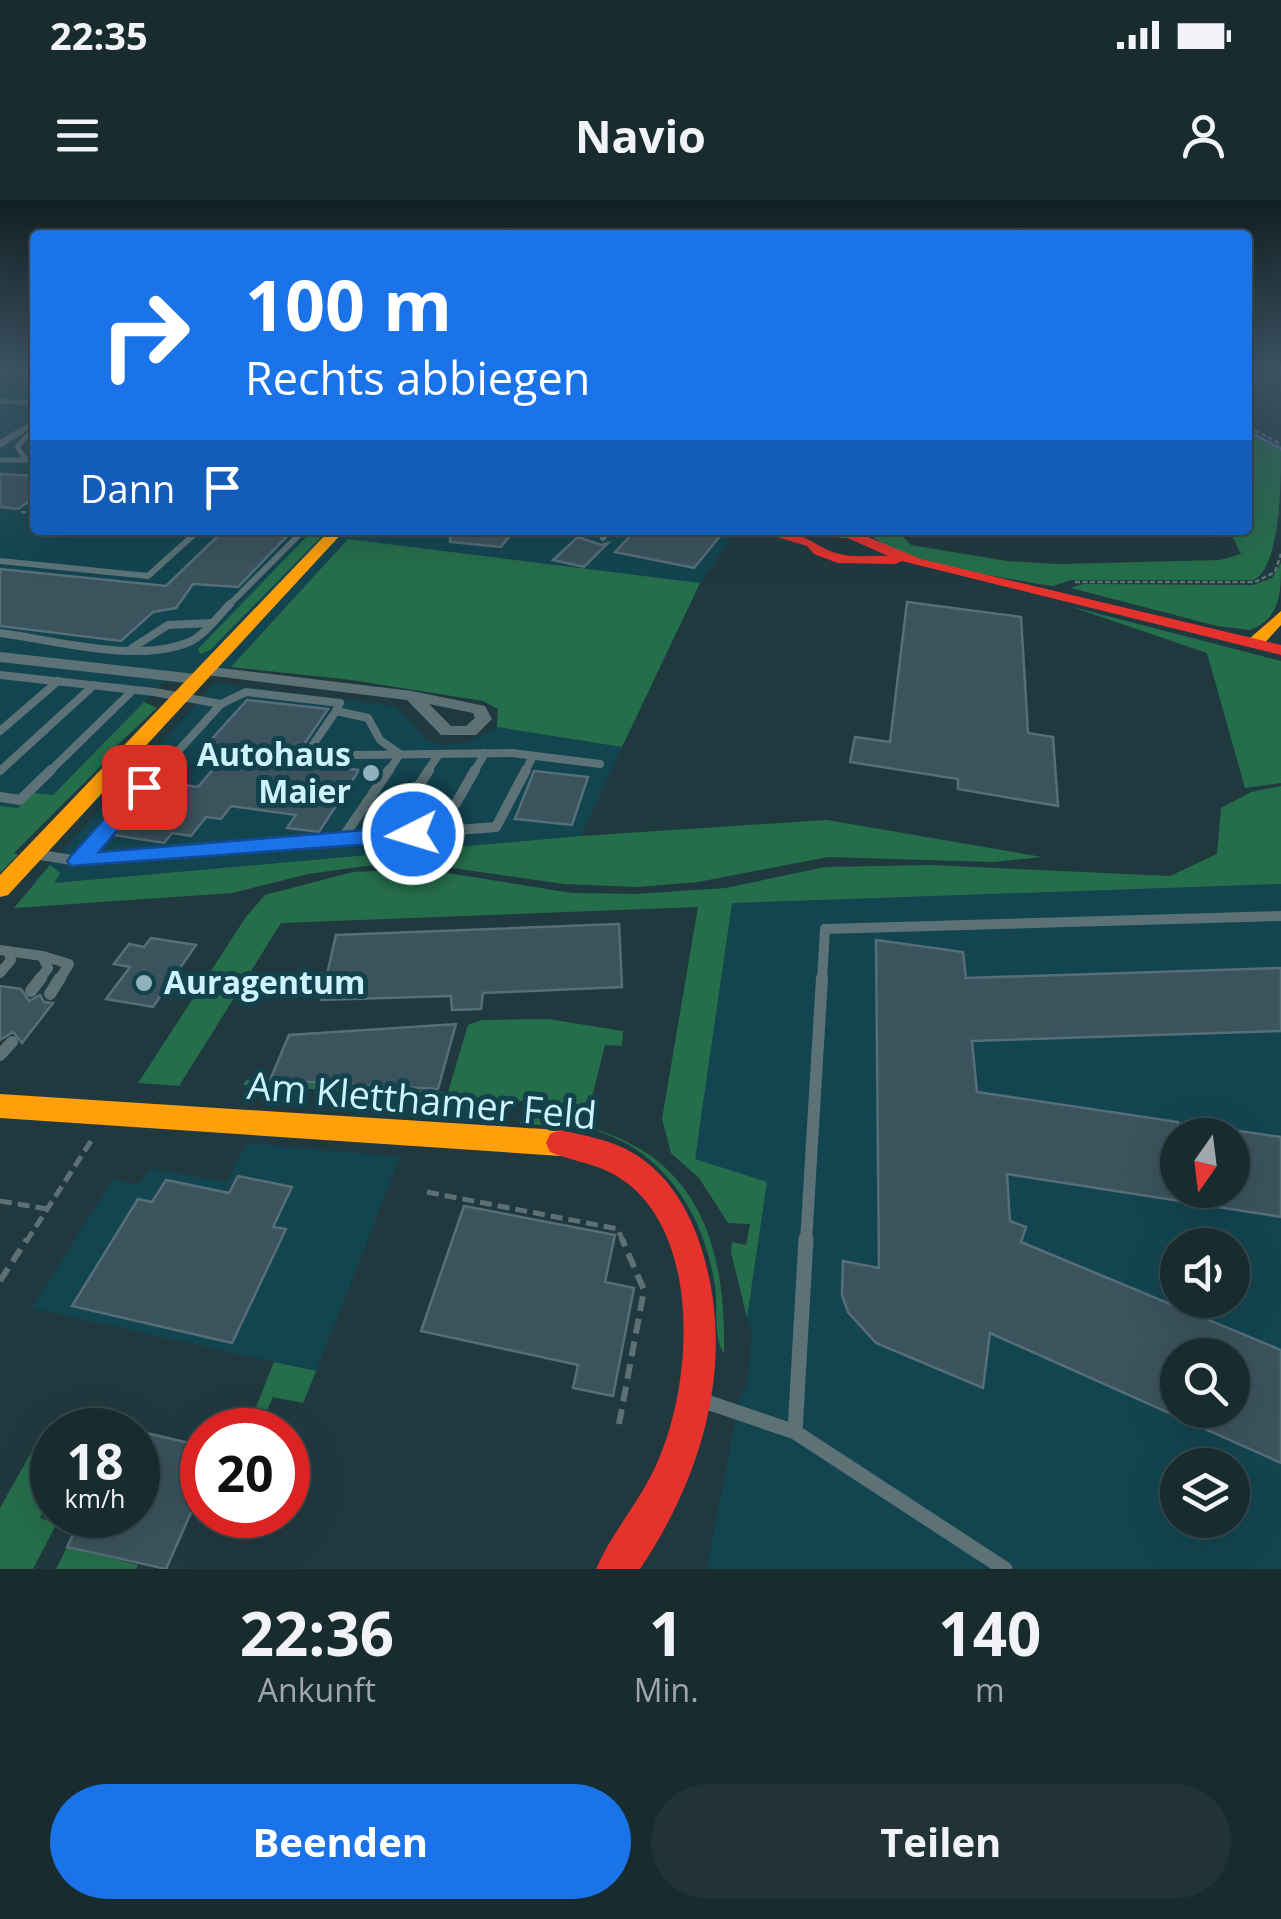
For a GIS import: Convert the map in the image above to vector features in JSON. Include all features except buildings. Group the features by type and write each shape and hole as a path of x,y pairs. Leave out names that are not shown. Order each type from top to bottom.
{"main road":[{"path":"0,889 333,535"},
{"path":"809,535 846,539"},
{"path":"819,535 1281,650"},
{"path":"1255,643 1281,616"},
{"name":"Am Kletthamer Feld","path":"0,1106 410,1131 602,1148 629,1163 658,1191 682,1230 697,1278 700,1332 695,1398 660,1496 616,1569"}],"street":[{"path":"1,450 23,432"},
{"path":"1,450 30,433"},
{"path":"0,657 342,701 412,696"}],"lane":[{"path":"25,459 16,447 30,433"},
{"path":"1,450 30,460"},
{"path":"0,561 148,576 193,535"},
{"path":"0,634 132,648 179,647 194,640 299,535"},
{"path":"132,648 165,624 183,620 212,623"},
{"path":"0,675 133,690 193,682 221,704"},
{"path":"0,731 58,681"},
{"path":"0,771 94,685"},
{"path":"0,797 20,800 133,690"},
{"path":"78,861 221,704 246,692 342,701 368,718 380,740 400,754"},
{"path":"342,701 310,749 357,755 485,753 600,764"},
{"path":"440,832 485,753"},
{"path":"342,839 400,754"},
{"path":"386,836 439,754"},
{"path":"33,854 78,861 496,827 533,756"},
{"path":"795,1432 824,929 1281,916"},
{"path":"4,950 69,964 50,994"},
{"path":"0,973 12,960 4,950"},
{"path":"31,991 48,968 42,956"},
{"path":"0,1055 12,1042"},
{"path":"695,1398 795,1432 1005,1569"}],"path":[{"path":"1257,432 1281,444"},
{"path":"21,512 30,513"},
{"path":"1054,594 1074,582 1255,582 1274,572 1281,554"},
{"path":"0,1281 91,1142"},
{"path":"427,1192 618,1229 644,1290 620,1424"},
{"path":"0,1201 47,1209"}],"shaded area":[{"path":"0,432 30,432 30,535 734,535 700,583 348,539 231,667 165,681 0,850"},
{"name":"Autohaus Maier","path":"215,683 396,706 426,739 442,745 467,743 497,727 622,747 581,836 31,885"},
{"path":"1281,884 1281,1569 707,1569 740,1395 747,1388 752,1330 747,1318 767,1183 695,1159 732,903"},
{"path":"247,1143 400,1157 316,1371 32,1308 113,1179 138,1185 150,1169 226,1182"}],"green space":[{"path":"1252,432 1281,446 1280,500 1274,540 1270,558 1254,580 1072,580 1053,586 920,559 897,551 873,535 904,535 911,545 1007,561 1058,564 1220,560 1241,554 1232,535 1252,535"},
{"path":"308,535 323,535 210,650 200,654 198,649"},
{"path":"348,539 700,583 622,747 497,727 498,709 483,701 352,680 231,667"},
{"path":"1281,563 1277,603 1268,619 1250,630 1217,626 1071,588 1083,584 1253,585 1272,578"},
{"path":"1069,606 1281,661 1281,783 1245,788 1207,653"},
{"path":"144,702 157,708 14,853 18,855 0,873 0,806 18,808 33,793 53,795"},
{"path":"1281,786 1281,884 732,903 695,1159 767,1182 747,1318 731,1252 732,1242 746,1245 750,1224 728,1223 699,1178 671,1153 662,1119 698,907 281,923 179,1086 138,1083 246,917 265,895 353,872 423,869 572,893 636,894 726,888 825,867 930,865 1170,876 1217,854 1221,808 1251,792"},
{"path":"827,820 1042,857 993,862 828,857 698,882 637,887 564,884 403,861 308,874 232,893 14,908 50,865 60,873 54,883 581,836"},
{"path":"548,1019 623,1031 622,1046 605,1045 590,1105 243,1085 246,1080 448,1092 468,1025 482,1020"},
{"path":"522,1117 574,1124 617,1137 653,1157 680,1184 701,1216 715,1256 724,1353 718,1340 710,1259 689,1207 674,1185 655,1164 609,1135 573,1126 520,1124"},
{"path":"274,1362 316,1371 303,1403 273,1397 268,1408 256,1408"},
{"path":"30,1455 30,1538 49,1538 33,1569 0,1569 0,1508"},
{"path":"67,1547 138,1565 136,1569 56,1569"}],"waterway":[{"path":"1252,433 1281,449"}],"traffic: slow":[{"path":"0,889 333,535"},
{"path":"1255,643 1281,616"},
{"path":"0,1106 560,1143"}],"traffic: jam":[{"path":"781,535 812,543 819,551 838,559 895,560"},
{"path":"852,535 916,562 1281,650"},
{"path":"560,1143 605,1153 640,1174 666,1205 684,1242 696,1284 699,1371 692,1412 662,1494 616,1569"}],"place":[{"name":"Autohaus Maier","path":"371,773"},
{"name":"Auragentum","path":"144,983"}],"route":[{"path":"144,787 78,861 413,834"}]}
